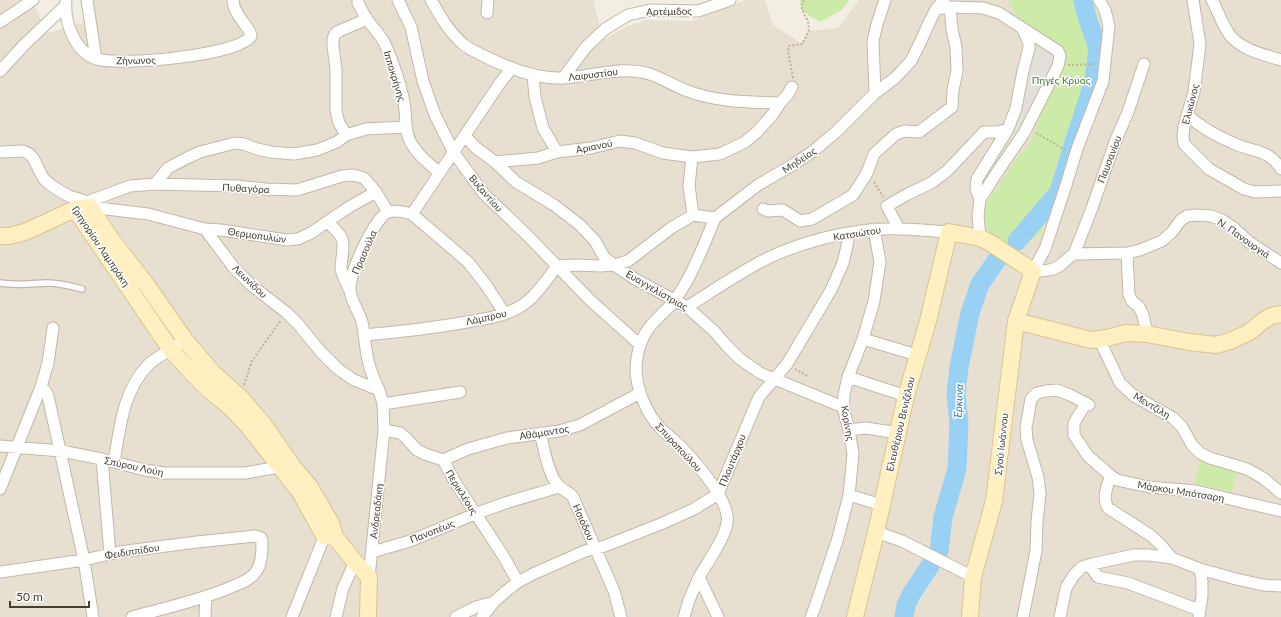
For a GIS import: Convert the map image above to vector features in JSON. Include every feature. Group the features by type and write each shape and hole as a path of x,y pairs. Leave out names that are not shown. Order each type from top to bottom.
{"main road":[{"path":"0,236 9,236 25,232 80,203"},
{"name":"Γρηγορίου Λαμπράκη","path":"80,203 111,239 146,284 185,340 213,373 241,398 264,424 300,492 330,532 369,577"},
{"name":"Γρηγορίου Λαμπράκη","path":"80,203 171,350 208,389 230,407 286,466"},
{"name":"Κατσιώτου","path":"949,232 980,238 989,242 1033,270"},
{"name":"Ελευθέριου Βενιζέλου","path":"855,617 876,532 906,396 928,321 949,232"},
{"name":"Σγού Ιωάννου","path":"970,617 973,577 994,501 1016,321 1033,270"},
{"path":"1016,321 1091,340 1126,333 1148,334 1189,342 1216,345 1230,341 1248,332 1272,316 1281,314"},
{"name":"Ανδρεαδάκη","path":"368,617 369,577"}],"street":[{"path":"0,22 33,0"},
{"path":"86,0 96,59"},
{"name":"Ζήνωνος","path":"96,59 130,61 168,60 216,51 245,41 251,36 250,32 235,11 233,0"},
{"name":"Ιπποκρήνης","path":"358,0 358,3 367,19 377,30 385,44 399,83 404,104 405,127 408,137 414,149 439,173"},
{"name":"Βυζαντίου","path":"398,0 411,27 423,81 435,115 454,152 484,194 590,300 639,344"},
{"name":"Λαφυστίου","path":"431,0 443,22 463,45 494,62 533,75 547,78 563,78 626,70 646,73 685,90 710,97 741,102 780,103"},
{"path":"487,13 488,0"},
{"name":"Αρτέμιδος","path":"563,78 586,47 605,29 628,15 650,10 698,11 730,0"},
{"path":"875,94 873,41 876,24 885,0"},
{"path":"1074,254 1058,268 1047,271 1033,270 1045,249 1075,155 1103,81 1109,26 1105,10 1099,0"},
{"name":"Ελικώνος","path":"1192,0 1200,44 1194,92 1187,115 1183,136 1184,144 1209,170 1250,192 1281,190"},
{"path":"1212,0 1229,34 1238,43 1251,50 1281,60"},
{"path":"66,3 70,31 76,42 85,53 96,59"},
{"path":"0,71 66,3"},
{"path":"763,209 768,211 783,210 800,221 812,219 853,195 867,173 874,154 896,134 905,131 919,132 952,107 953,90 957,71 956,47 947,4 983,8 999,13 1058,51 1060,56 1058,66 1027,128 980,199 978,216 980,238"},
{"name":"Μηδείας","path":"715,218 758,185 812,152 836,132 875,94 895,78 910,60 936,9 947,4"},
{"path":"346,135 339,122 336,111 336,70 332,46 333,40 335,34 339,31 367,19"},
{"path":"980,199 976,189 977,179 1008,129 1016,108 1029,48 1029,43 1022,28"},
{"name":"Παυσανίου","path":"1074,254 1115,142 1128,112 1144,64"},
{"path":"412,214 500,83 512,68"},
{"path":"533,75 535,97 543,128 557,152"},
{"name":"Αριανού","path":"494,162 538,158 557,152 591,148 620,141 635,143 663,153 692,157 720,154 745,142 757,132 773,114 792,87"},
{"path":"1187,115 1200,125 1234,144 1269,155 1281,169"},
{"path":"155,184 168,168 181,161 200,152 235,143 244,144 256,149 271,152 294,154 317,150 337,142 346,135 366,129 405,127"},
{"path":"899,229 887,206 931,183 947,171 984,132 998,132 1008,129"},
{"name":"Ευαγγελίστριας","path":"465,136 516,182 554,205 580,225 596,241 604,257 614,265 635,279 687,307 714,331 740,359 760,373 775,380 843,407"},
{"path":"0,152 26,152 33,158 38,171 46,181 80,203 148,214 204,229"},
{"path":"692,157 689,186 693,215"},
{"name":"Πυθαγόρα","path":"80,203 130,186 155,184 297,190 342,176 353,175 364,178 376,192 388,212"},
{"name":"Θερμοπυλών","path":"204,229 221,230 287,240 298,239 311,233 338,216 349,207 376,192"},
{"path":"388,212 400,211 412,214 468,262 486,285 505,314"},
{"name":"Πρασούλα","path":"349,289 352,276 367,240 380,218 388,212"},
{"path":"557,266 600,266 614,265 628,261 671,228 693,215 715,218"},
{"name":"Ν. Πανουργιά","path":"1074,254 1127,253 1140,250 1162,241 1172,232 1181,220 1187,216 1197,215 1211,216 1222,220 1234,228 1249,242 1281,263"},
{"name":"Σπυροπούλου","path":"684,617 689,600 699,577 722,538 726,528 727,515 718,494 707,478 684,450 662,430 651,416 640,393 636,370 639,344 645,332 674,301 695,263 715,218"},
{"path":"327,222 342,240 341,268 351,298 362,321 368,364 384,404 460,392"},
{"name":"Λεωνίδου","path":"204,229 234,268 251,285 287,313 338,369 354,380 379,390"},
{"name":"Κατσιώτου","path":"687,307 768,258 804,243 874,229 949,232"},
{"name":"Κορίνης","path":"811,617 816,607 838,538 849,495 853,454 843,407 844,395 848,377 863,339 874,301 880,262 874,229"},
{"name":"Πλουτάρχου","path":"482,617 494,602 518,582 533,574 585,551 628,537 694,509 718,494 759,397 775,380 787,364 830,290 842,263 849,233"},
{"path":"1127,253 1129,295 1132,301 1139,307 1143,315 1148,334"},
{"name":"Λάμπρου","path":"364,335 437,327 497,317 514,311 537,293 557,266"},
{"path":"0,489 41,387 48,362 53,328"},
{"path":"863,339 917,356"},
{"name":"Μεντζίλη","path":"1099,339 1120,383 1134,396 1173,418 1182,427 1192,445 1200,453 1210,458 1247,469 1263,478 1281,493"},
{"path":"114,462 122,417 134,382 150,363 185,340"},
{"path":"848,377 906,396"},
{"path":"41,387 48,396 61,451 84,560 93,617"},
{"name":"Μάρκου Μπότσαρη","path":"1023,617 1036,551 1040,494 1038,477 1027,440 1026,428 1031,399 1036,393 1058,390 1087,404 1074,423 1074,435 1088,456 1117,480 1149,487 1196,491 1281,511"},
{"name":"Αθάμαντος","path":"443,460 468,449 507,438 559,431 580,425 640,393"},
{"name":"Ανδρεαδάκη","path":"369,577 384,430 384,404"},
{"path":"849,430 866,428 898,433"},
{"name":"Περικλέους","path":"384,430 400,434 405,437 417,450 443,460 455,482 504,557 518,582"},
{"name":"Ησιόδου","path":"540,433 554,481 573,497 614,591 621,617"},
{"name":"Σπύρου Λούη","path":"0,446 61,451 102,458 164,473 245,473 286,466"},
{"path":"102,458 110,554"},
{"path":"1111,476 1106,493 1106,504 1108,508 1150,536 1160,544 1172,558"},
{"name":"Πανοπέως","path":"372,552 410,541 511,501 560,487"},
{"path":"849,495 882,505"},
{"path":"292,617 310,573 330,532"},
{"path":"876,532 902,541 973,577"},
{"name":"Φειδιππίδου","path":"0,572 84,560 110,554 197,542 255,536 261,538 260,562 252,577 206,597"},
{"path":"1060,617 1066,588 1074,575 1082,567 1134,555 1172,558 1200,569 1263,585 1281,586"},
{"path":"336,617 343,588 355,562"},
{"path":"1092,564 1092,569 1098,577 1134,585 1199,613 1202,596 1200,569"},
{"path":"699,577 718,617"},
{"path":"132,617 206,597 205,617"},
{"path":"456,617 494,602"}],"lane":[{"path":"0,283 11,285 48,283 82,289"}],"path":[{"path":"792,87 794,78 788,46 802,44 809,32 808,20 801,6 804,0"},
{"path":"1076,63 1105,64"},
{"path":"1027,128 1075,155"},
{"path":"867,173 877,185 887,206"},
{"path":"241,398 252,361 287,313"},
{"path":"787,364 809,377"}],"shaded area":[{"path":"0,0 32,0 47,33 96,19 92,0 593,0 604,40 627,26 647,20 693,21 745,0 765,0 773,25 801,43 809,31 838,28 859,0 1281,0 1281,617 0,617"},
{"path":"1033,44 1058,58 1021,133 996,164 981,191 977,183 994,161"}],"green space":[{"path":"800,0 849,0 842,10 820,22 802,11"},
{"name":"Πηγές Κρύας","path":"1008,0 1093,0 1101,33 1101,54 1094,93 1060,168 1042,232 1034,239 1029,241 1006,245 990,234 980,217 986,203 1015,160 1027,147 1034,134 1038,119 1021,113 1032,55 1039,46 1040,35 1019,20"},
{"path":"1200,460 1238,469 1232,492 1194,483"}],"waterway":[{"name":"Έρκυνα","path":"1017,241 1059,192 1094,81 1098,48 1086,14 1083,0"},
{"name":"Έρκυνα","path":"939,551 943,517 957,469 959,423 956,394 959,367 970,313 980,284 999,257"},
{"name":"Έρκυνα","path":"904,617 906,605 912,593 930,566"}]}
